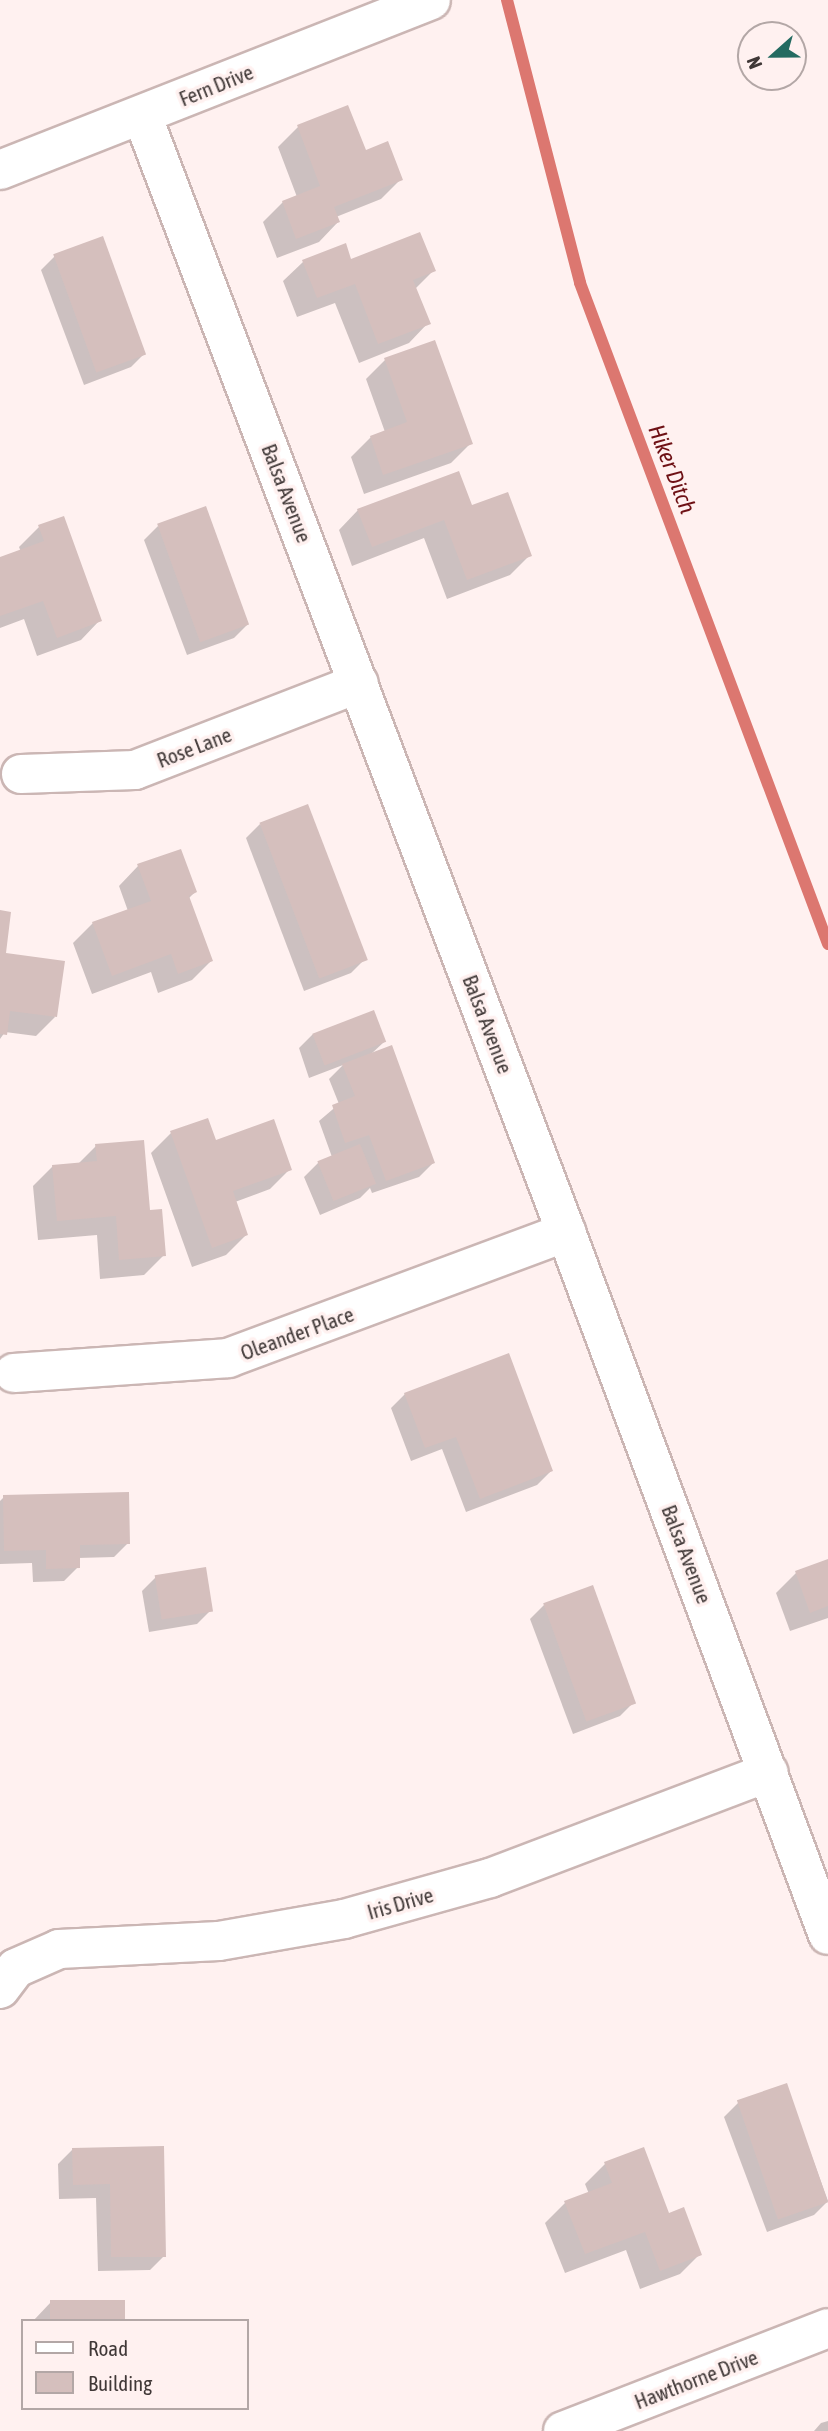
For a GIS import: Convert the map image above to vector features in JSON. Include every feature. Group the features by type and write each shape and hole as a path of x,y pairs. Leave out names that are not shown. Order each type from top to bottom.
{"street":[{"name":"Fern Drive","path":"0,170 431,0"},
{"name":"Balsa Avenue","path":"142,114 566,1232 828,1935"},
{"name":"Rose Lane","path":"21,774 135,770 359,683"},
{"name":"Oleander Place","path":"14,1373 228,1358 566,1232"},
{"name":"Iris Drive","path":"8,1978 59,1950 219,1941 344,1919 490,1878 769,1772"},
{"name":"Hawthorne Drive","path":"563,2431 828,2328"}],"building":[{"path":"348,105 366,150 388,141 403,180 334,207 340,222 296,239 282,201 320,186 297,125"},
{"path":"420,232 436,271 413,280 431,324 378,344 355,284 317,298 302,260 346,243 351,259"},
{"path":"103,236 146,354 96,373 53,254"},
{"path":"435,340 473,444 383,475 370,436 407,422 384,358"},
{"path":"459,471 472,505 508,492 532,556 467,580 444,520 372,547 357,509"},
{"path":"206,506 249,624 200,642 157,524"},
{"path":"64,516 102,621 57,638 43,601 0,616 0,557 44,541 38,525"},
{"path":"308,804 368,960 319,979 259,823"},
{"path":"181,849 197,892 189,896 213,961 178,974 171,954 112,976 92,922 151,901 137,864"},
{"path":"0,910 11,912 6,953 65,961 57,1017 10,1011 7,1035 0,1034"},
{"path":"374,1010 386,1042 325,1065 312,1034"},
{"path":"392,1045 435,1163 386,1181 369,1135 345,1143 332,1105 355,1096 342,1064"},
{"path":"208,1118 216,1140 274,1119 292,1170 233,1191 248,1235 212,1248 170,1131"},
{"path":"144,1140 150,1210 162,1209 166,1256 119,1260 116,1216 57,1221 52,1165 97,1161 95,1144"},
{"path":"360,1144 376,1184 333,1201 317,1161"},
{"path":"509,1353 553,1471 480,1499 456,1437 425,1448 404,1393"},
{"path":"129,1492 130,1544 80,1545 80,1568 46,1569 46,1550 4,1551 3,1495"},
{"path":"828,1559 828,1606 810,1613 795,1571"},
{"path":"206,1567 213,1611 162,1620 155,1575"},
{"path":"593,1585 636,1703 586,1722 543,1603"},
{"path":"787,2083 828,2202 778,2219 737,2100"},
{"path":"164,2146 166,2257 111,2257 110,2184 73,2185 72,2148"},
{"path":"644,2147 669,2213 684,2207 702,2255 660,2271 645,2232 585,2254 564,2201 612,2183 604,2162"},
{"path":"50,2300 125,2300 125,2319 50,2319"}],"waterway":[{"name":"Hiker Ditch","path":"507,0 580,283 828,944"}]}
